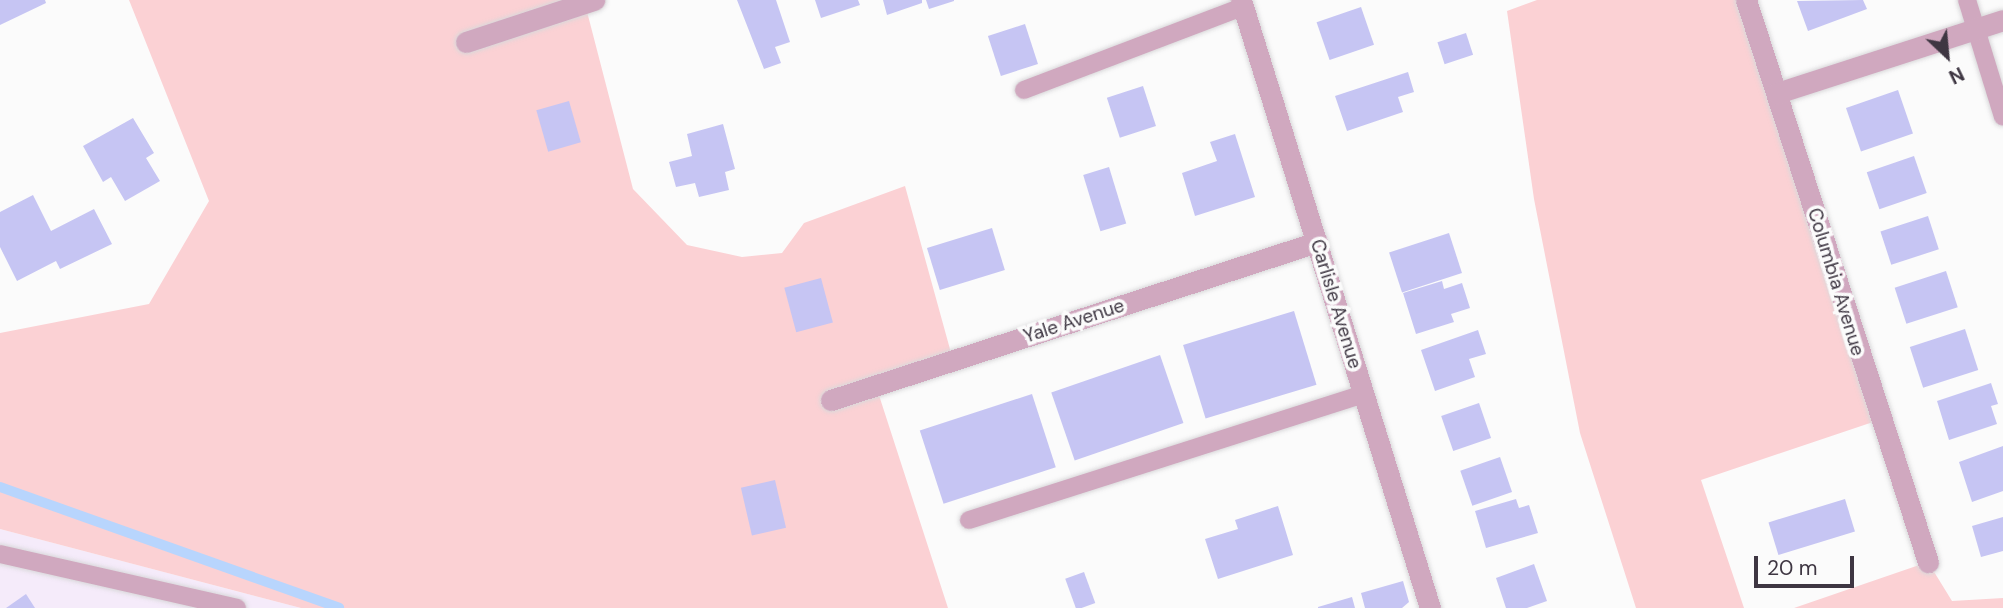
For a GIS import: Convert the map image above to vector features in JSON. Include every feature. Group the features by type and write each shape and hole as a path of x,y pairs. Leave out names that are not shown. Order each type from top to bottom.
{"street":[{"path":"466,42 594,0"},
{"name":"Columbia Avenue","path":"1746,0 1928,562"},
{"name":"Carlisle Avenue","path":"1242,4 1430,608"},
{"path":"1777,93 2003,20"},
{"name":"Yale Avenue","path":"831,400 1317,242"}],"lane":[{"path":"1966,0 2003,117"},
{"path":"1024,90 1242,4"},
{"path":"969,520 1363,394"},
{"path":"0,554 237,608"}],"shaded area":[{"path":"129,0 584,0 633,189 687,245 742,257 782,253 804,223 905,186 953,360 876,386 948,608 301,608 0,529 0,333 149,304 209,201"},
{"path":"1537,0 1746,0 1879,420 1701,480 1744,608 1636,608 1580,433 1534,199 1507,11"},
{"path":"0,529 301,608 0,608"},
{"path":"1928,562 1952,601 2003,598 2003,608 1794,608"}],"building":[{"path":"0,0 45,0 46,3 0,25"},
{"path":"737,0 776,0 790,42 775,47 781,63 764,69"},
{"path":"815,0 858,0 860,5 821,18"},
{"path":"883,0 922,0 922,3 887,15"},
{"path":"926,0 954,0 954,1 929,9"},
{"path":"1863,0 1867,9 1808,31 1797,1"},
{"path":"1361,7 1374,45 1330,60 1317,22"},
{"path":"1025,24 1038,64 1001,76 988,36"},
{"path":"1466,33 1473,55 1445,64 1437,42"},
{"path":"1408,72 1414,92 1398,97 1403,112 1347,131 1335,96"},
{"path":"1143,86 1156,126 1120,138 1107,98"},
{"path":"1898,90 1913,133 1861,151 1846,108"},
{"path":"569,101 581,142 548,152 536,110"},
{"path":"133,118 154,153 146,158 160,181 125,201 111,177 103,182 83,146"},
{"path":"723,124 735,169 725,172 729,190 699,197 695,183 676,187 669,162 692,156 687,134"},
{"path":"1235,134 1255,197 1195,216 1182,173 1217,161 1210,142"},
{"path":"1914,156 1927,193 1879,209 1867,172"},
{"path":"1109,167 1126,223 1100,231 1083,175"},
{"path":"33,195 51,231 94,209 112,244 60,269 56,261 17,281 0,247 0,212"},
{"path":"1928,216 1939,249 1891,265 1880,231"},
{"path":"992,228 1005,270 940,290 927,248"},
{"path":"1449,233 1462,273 1402,292 1389,252"},
{"path":"1946,271 1958,307 1906,324 1895,288"},
{"path":"821,278 833,322 796,332 784,288"},
{"path":"1442,281 1444,289 1462,283 1470,308 1451,314 1454,322 1416,334 1403,293"},
{"path":"1294,311 1317,385 1206,419 1183,345"},
{"path":"1965,329 1978,370 1923,388 1910,347"},
{"path":"1478,330 1486,354 1469,359 1475,377 1435,391 1421,350"},
{"path":"1160,355 1183,423 1075,461 1051,392"},
{"path":"1991,383 1998,404 1991,406 1997,424 1949,440 1937,401"},
{"path":"1032,394 1056,467 944,504 920,430"},
{"path":"1479,403 1491,438 1453,451 1441,416"},
{"path":"2003,446 2003,491 1972,502 1959,462"},
{"path":"1500,457 1512,492 1472,506 1460,471"},
{"path":"775,480 786,528 752,536 741,488"},
{"path":"1516,499 1519,508 1529,505 1538,533 1486,548 1475,511"},
{"path":"1845,499 1855,532 1778,555 1768,522"},
{"path":"1278,506 1293,555 1218,579 1205,539 1238,529 1235,520"},
{"path":"2003,517 2003,551 1981,557 1972,526"},
{"path":"1534,564 1547,601 1527,608 1506,608 1496,578"},
{"path":"1084,572 1095,603 1076,608 1065,579"},
{"path":"1403,581 1409,602 1402,608 1365,608 1361,593"},
{"path":"26,594 35,608 6,608"},
{"path":"1352,597 1355,608 1318,608 1318,607"}],"waterway":[{"path":"0,487 339,608"}]}
